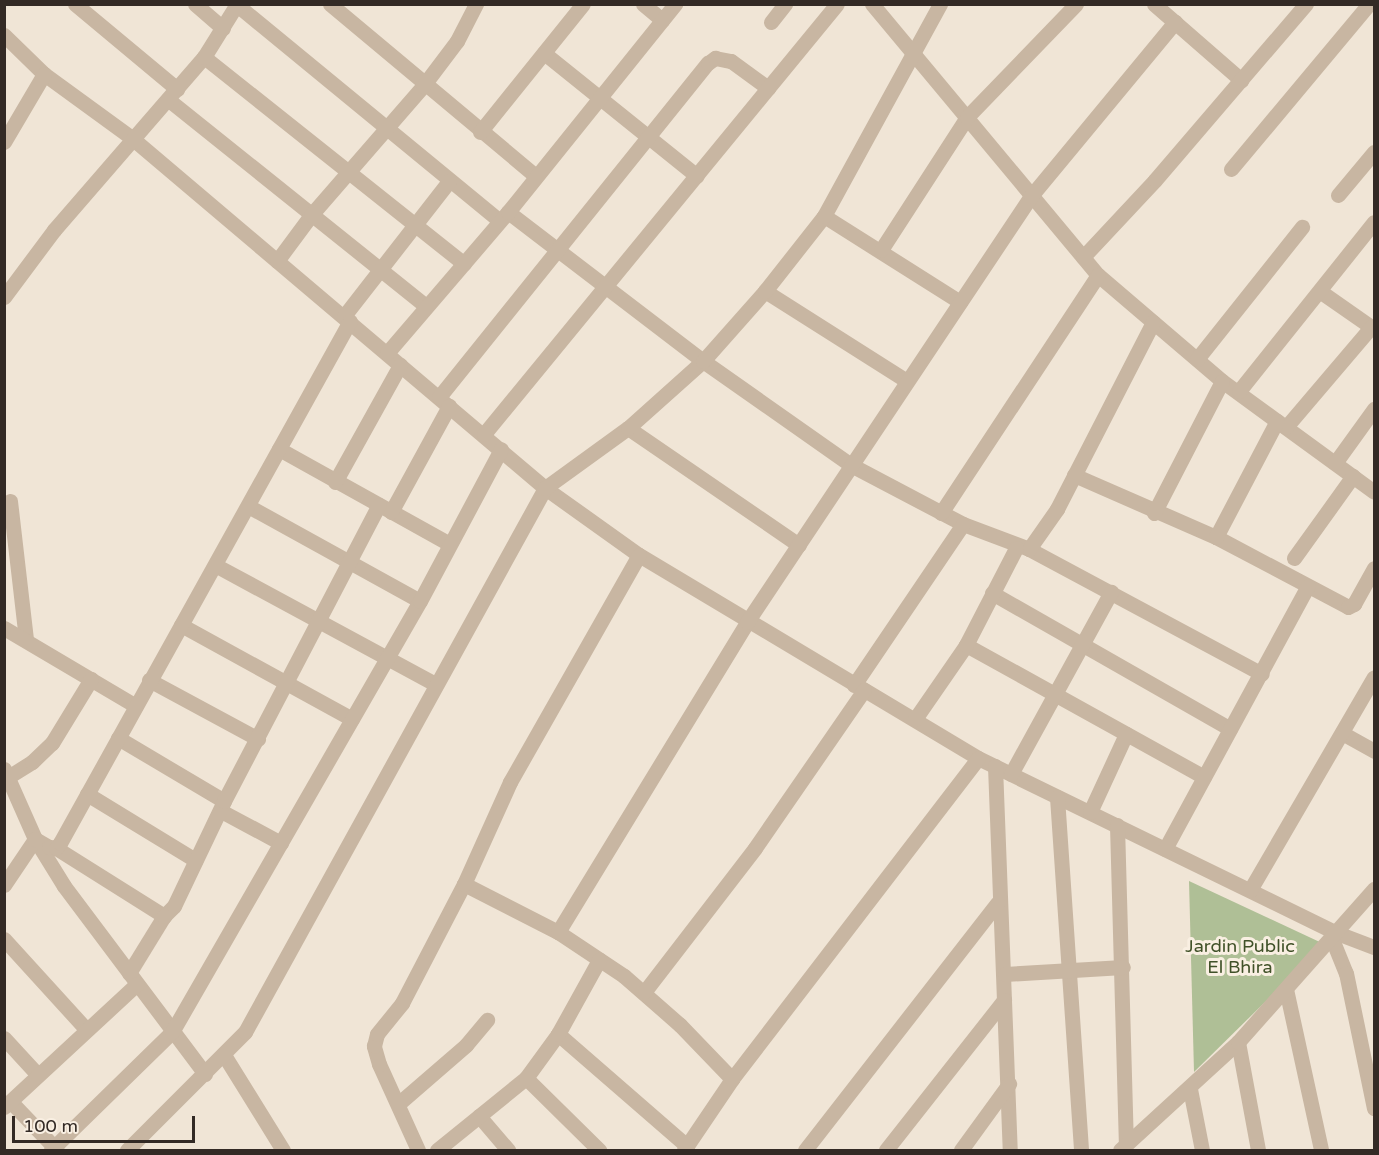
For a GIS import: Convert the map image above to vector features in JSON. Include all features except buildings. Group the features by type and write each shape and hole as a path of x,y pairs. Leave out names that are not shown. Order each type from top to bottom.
{"street":[{"path":"75,4 173,95 311,215 426,306"},
{"path":"195,4 223,28"},
{"path":"330,4 423,86 536,176"},
{"path":"277,261 311,215 351,174 423,86 457,41 476,4"},
{"path":"480,132 583,4"},
{"path":"643,4 662,20"},
{"path":"387,353 464,264 675,4"},
{"path":"771,22 785,4"},
{"path":"484,434 607,288 837,4"},
{"path":"872,4 1098,275 1222,381 1239,391 1374,492"},
{"path":"130,1148 224,1055 257,1010 545,488 628,428 703,361 765,291 824,216 915,56 940,4"},
{"path":"881,250 967,117 1076,4"},
{"path":"1154,4 1241,80"},
{"path":"1083,257 1306,4"},
{"path":"4,297 54,230 204,57 237,5 449,181 558,251 703,361 851,465 963,524 1022,548 1111,592 1262,674"},
{"path":"1231,169 1366,10"},
{"path":"558,932 747,622 1031,196 1175,22"},
{"path":"4,35 44,74 133,139 545,488 639,555 747,622 978,758 1250,890 1334,936 1374,947"},
{"path":"544,52 646,137 697,176"},
{"path":"204,57 464,264"},
{"path":"501,449 448,543 420,601 172,1032 54,1150 8,1105 86,1029 133,978 164,916 174,906 346,562 385,508 444,402 646,137 716,58 731,61 768,88"},
{"path":"4,142 44,74"},
{"path":"1338,195 1374,152"},
{"path":"56,848 248,506 347,319 449,181"},
{"path":"824,216 960,302"},
{"path":"1239,391 1321,292 1374,222"},
{"path":"1197,359 1302,227"},
{"path":"941,513 1098,275"},
{"path":"765,291 907,381"},
{"path":"1216,537 1282,424 1373,328 1321,292"},
{"path":"915,720 966,645 992,593 1074,475 1153,322"},
{"path":"335,482 400,365"},
{"path":"1154,513 1222,381"},
{"path":"1335,463 1374,410"},
{"path":"628,428 799,544"},
{"path":"279,449 448,543"},
{"path":"1074,475 1154,513 1216,537 1348,607 1354,604 1374,568"},
{"path":"1294,558 1353,476"},
{"path":"10,501 26,640"},
{"path":"248,506 420,601"},
{"path":"645,991 755,848 963,524"},
{"path":"418,1150 376,1056 377,1034 402,1003 464,884 510,782 639,555"},
{"path":"215,565 317,621 388,656 435,684"},
{"path":"1165,849 1308,586"},
{"path":"1011,774 1058,696 1111,592"},
{"path":"992,593 1230,729"},
{"path":"181,626 352,718"},
{"path":"4,628 135,706"},
{"path":"966,645 1204,777"},
{"path":"1250,890 1374,676"},
{"path":"91,679 52,743 32,762 6,773 35,839 64,886 205,1074"},
{"path":"149,680 258,739"},
{"path":"1342,733 1374,751"},
{"path":"1090,812 1126,734"},
{"path":"118,738 281,843"},
{"path":"558,1034 686,1148 732,1079 978,758"},
{"path":"995,766 997,903 1005,974 1010,1150"},
{"path":"87,794 195,860"},
{"path":"1057,797 1082,1150"},
{"path":"1117,825 1123,967 1123,1148"},
{"path":"35,839 56,848 164,916"},
{"path":"4,885 35,839"},
{"path":"464,884 558,932 645,991 732,1079"},
{"path":"1123,1148 1190,1089 1238,1042 1374,890"},
{"path":"805,1150 997,903"},
{"path":"1334,936 1346,973 1374,1108"},
{"path":"4,939 86,1029"},
{"path":"437,1150 526,1078 558,1034 599,960"},
{"path":"1005,974 1068,968 1123,967"},
{"path":"1286,989 1321,1150"},
{"path":"886,1150 1004,1000"},
{"path":"398,1104 466,1046 488,1020"},
{"path":"4,1038 38,1076"},
{"path":"1238,1042 1258,1150"},
{"path":"224,1055 283,1150"},
{"path":"526,1078 599,1150"},
{"path":"961,1150 1009,1084"},
{"path":"1190,1089 1202,1150"},
{"path":"479,1116 508,1150"}],"green space":[{"name":"Jardin Public El Bhira","path":"1189,881 1324,944 1194,1072"}]}
